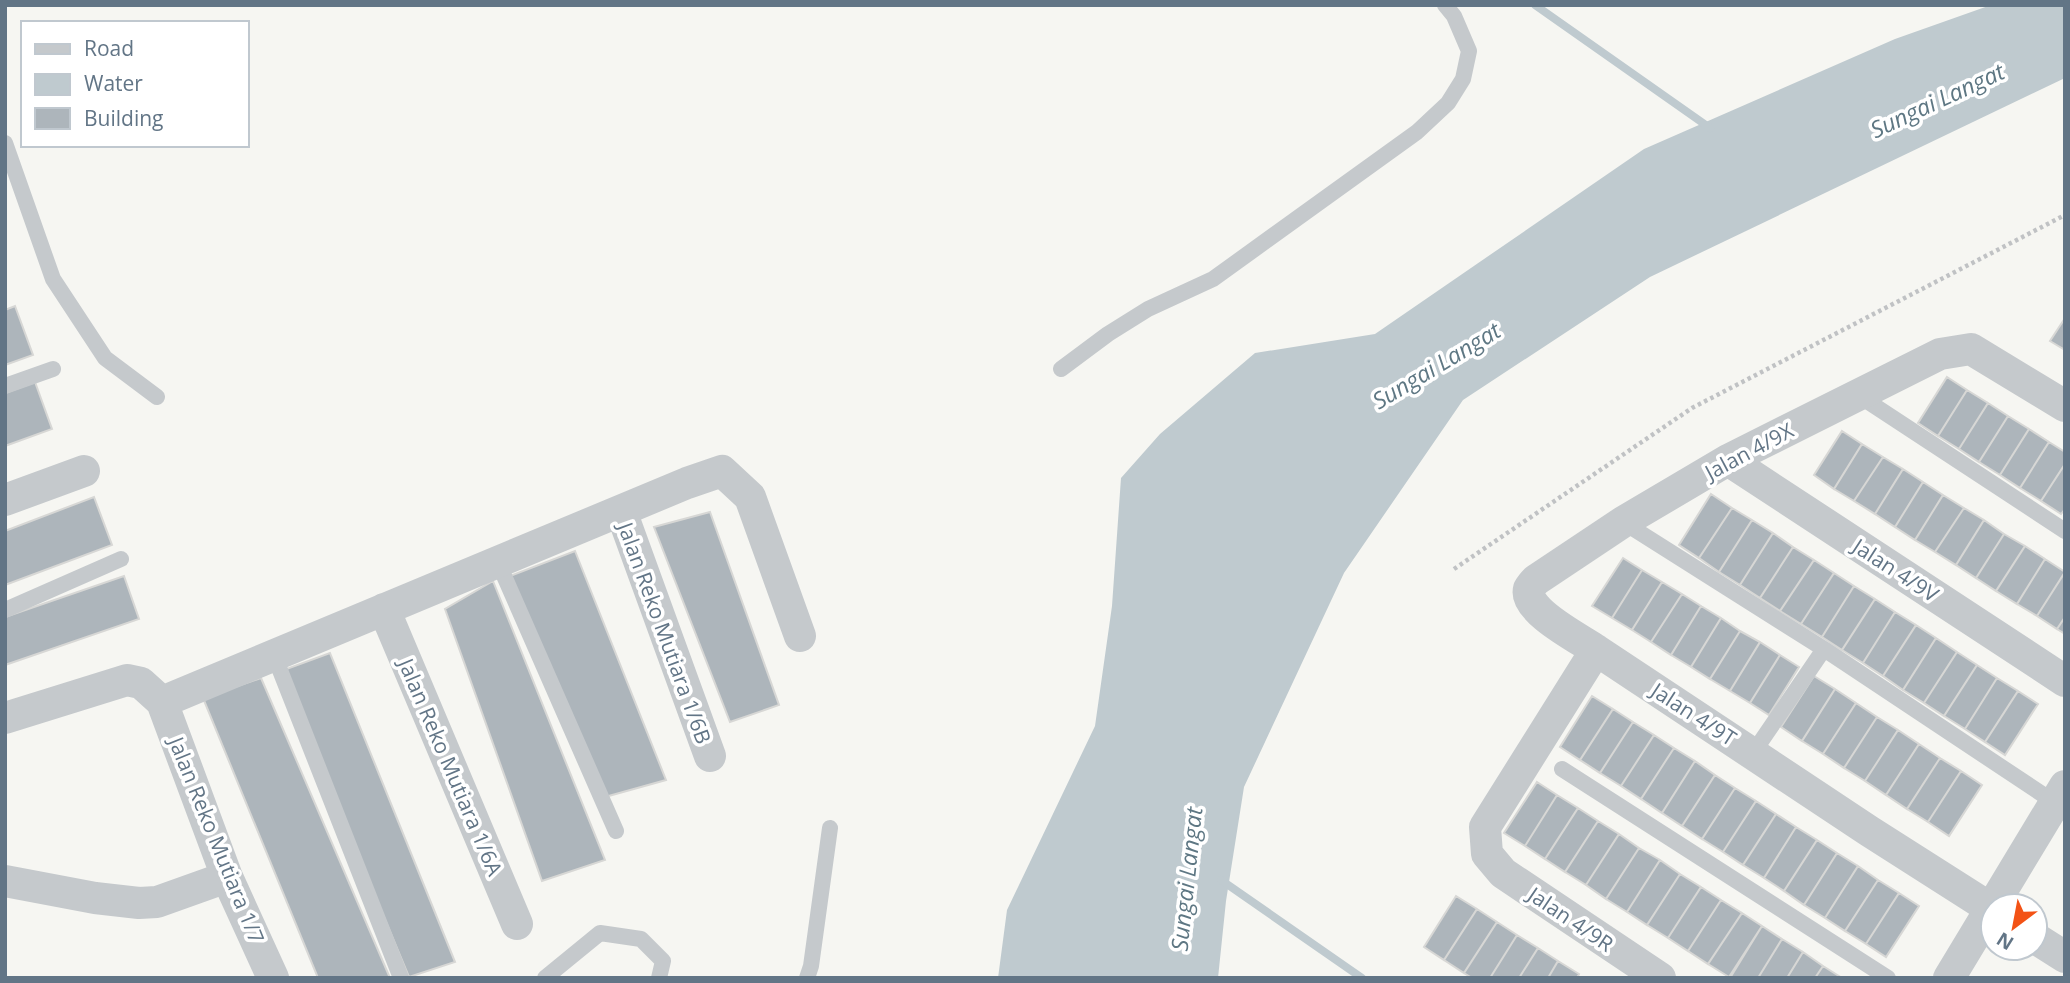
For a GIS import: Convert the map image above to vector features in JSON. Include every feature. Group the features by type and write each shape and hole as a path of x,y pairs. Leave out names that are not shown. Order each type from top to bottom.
{"street":[{"name":"Jalan 4/9X","path":"1595,650 1534,607 1529,598 1529,588 1536,580 1623,523 1728,460 1940,354 1971,349 2065,406"},
{"name":"Jalan 4/9V","path":"1728,460 2065,681"},
{"path":"5,500 84,471"},
{"path":"5,718 127,680 141,683 162,702 687,483 722,471 750,497 800,636"},
{"name":"Jalan Reko Mutiara 1/6B","path":"621,511 710,756"},
{"name":"Jalan Reko Mutiara 1/6A","path":"384,609 517,924"},
{"name":"Jalan 4/9T","path":"1595,650 1979,901"},
{"name":"Jalan 4/9R","path":"1595,650 1485,827 1487,854 1503,873 1660,978"},
{"name":"Jalan Reko Mutiara 1/7","path":"162,702 227,877 273,978"},
{"path":"2003,892 2061,799"},
{"path":"5,881 95,898 139,903 157,902 227,877"},
{"path":"1949,978 1979,930"},
{"path":"2049,947 2065,957"}],"lane":[{"path":"1061,369 1108,334 1148,309 1213,279 1425,125 1448,103 1463,79 1469,51 1454,16 1445,5"},
{"path":"5,143 53,279 105,358 157,397"},
{"path":"5,386 53,369"},
{"path":"1858,395 2065,531"},
{"path":"1623,523 2061,799"},
{"path":"5,610 121,559"},
{"path":"498,562 616,831"},
{"path":"1754,754 1824,649"},
{"path":"274,655 401,978"},
{"path":"1562,769 1888,978"},
{"path":"807,978 811,966 830,828"},
{"path":"545,978 600,933 641,939 663,961 659,978"}],"path":[{"path":"1454,569 1692,408 2065,215"}],"water":[{"name":"Sungai Langat","path":"1991,5 2065,5 2065,78 1650,277 1463,400 1344,573 1244,787 1226,901 1218,978 998,978 1007,910 1095,726 1112,606 1121,478 1160,434 1255,353 1375,334 1644,149 1895,39"}],"building":[{"path":"15,306 33,355 5,365 5,310"},
{"path":"2065,318 2065,350 2050,341"},
{"path":"1947,377 1967,390 1938,436 1918,423"},
{"path":"35,382 52,429 5,446 5,393"},
{"path":"1967,390 1988,403 1959,449 1938,436"},
{"path":"1988,403 2008,416 1979,462 1959,449"},
{"path":"2008,416 2029,429 2000,475 1979,462"},
{"path":"2029,429 2049,442 2020,488 2000,475"},
{"path":"1842,431 1862,444 1834,489 1814,475"},
{"path":"2049,442 2065,452 2065,464 2041,501 2020,488"},
{"path":"1862,444 1883,457 1854,501 1834,489"},
{"path":"1883,457 1903,469 1875,514 1854,501"},
{"path":"2065,464 2065,509 2061,514 2041,501"},
{"path":"1903,469 1923,482 1895,527 1875,514"},
{"path":"1923,482 1943,495 1915,540 1895,527"},
{"path":"1711,494 1732,508 1699,558 1679,545"},
{"path":"1943,495 1964,508 1935,552 1915,540"},
{"path":"94,497 112,545 5,585 5,531"},
{"path":"1732,508 1752,520 1719,572 1699,558"},
{"path":"1964,508 1984,520 1956,565 1935,552"},
{"path":"710,512 779,705 730,722 654,527"},
{"path":"1752,520 1773,533 1740,585 1719,572"},
{"path":"1984,520 2004,534 1976,578 1956,565"},
{"path":"1773,533 1793,547 1760,598 1740,585"},
{"path":"2004,534 2025,546 1996,591 1976,578"},
{"path":"2025,546 2045,559 2017,604 1996,591"},
{"path":"1793,547 1814,560 1780,611 1760,598"},
{"path":"575,551 666,780 605,797 510,576"},
{"path":"1623,558 1642,570 1612,618 1592,606"},
{"path":"2045,559 2065,572 2037,616 2017,604"},
{"path":"1814,560 1834,573 1801,624 1780,611"},
{"path":"1642,570 1662,582 1632,630 1612,618"},
{"path":"2065,572 2065,617 2057,629 2037,616"},
{"path":"1834,573 1854,586 1822,637 1801,624"},
{"path":"124,576 139,619 5,665 5,617"},
{"path":"493,581 605,860 542,881 445,609"},
{"path":"1662,582 1682,594 1651,642 1632,630"},
{"path":"1854,586 1875,599 1842,650 1822,637"},
{"path":"1682,594 1701,606 1671,655 1651,642"},
{"path":"1875,599 1895,612 1863,663 1842,650"},
{"path":"1701,606 1721,618 1691,667 1671,655"},
{"path":"1895,612 1916,625 1883,676 1863,663"},
{"path":"2065,617 2065,634 2057,629"},
{"path":"1721,618 1740,631 1710,679 1691,667"},
{"path":"1916,625 1936,638 1903,690 1883,676"},
{"path":"1740,631 1760,642 1730,691 1710,679"},
{"path":"1936,638 1957,652 1924,703 1903,690"},
{"path":"1760,642 1780,655 1750,703 1730,691"},
{"path":"1957,652 1977,665 1944,716 1924,703"},
{"path":"330,653 455,962 409,977 281,671"},
{"path":"1780,655 1799,667 1769,715 1750,703"},
{"path":"1977,665 1997,678 1965,729 1944,716"},
{"path":"1814,676 1835,689 1802,741 1781,727"},
{"path":"261,678 390,978 318,978 203,698"},
{"path":"1997,678 2018,691 1985,742 1965,729"},
{"path":"1835,689 1856,703 1823,754 1802,741"},
{"path":"2018,691 2038,704 2005,755 1985,742"},
{"path":"1592,696 1613,709 1580,760 1560,747"},
{"path":"1856,703 1877,717 1844,768 1823,754"},
{"path":"1613,709 1633,722 1600,773 1580,760"},
{"path":"1877,717 1898,730 1865,781 1844,768"},
{"path":"1633,722 1654,735 1621,786 1600,773"},
{"path":"1898,730 1919,744 1886,795 1865,781"},
{"path":"1654,735 1674,748 1641,799 1621,786"},
{"path":"1919,744 1940,758 1907,809 1886,795"},
{"path":"1674,748 1695,761 1662,813 1641,799"},
{"path":"1940,758 1961,771 1928,822 1907,809"},
{"path":"1695,761 1715,775 1682,826 1662,813"},
{"path":"1961,771 1982,785 1949,836 1928,822"},
{"path":"1715,775 1735,788 1702,839 1682,826"},
{"path":"1537,782 1557,795 1525,846 1504,833"},
{"path":"1735,788 1756,801 1723,852 1702,839"},
{"path":"1557,795 1578,808 1545,859 1525,846"},
{"path":"1756,801 1776,814 1743,865 1723,852"},
{"path":"1578,808 1598,821 1565,872 1545,859"},
{"path":"1776,814 1796,827 1764,878 1743,865"},
{"path":"1598,821 1619,834 1586,885 1565,872"},
{"path":"1796,827 1817,840 1784,891 1764,878"},
{"path":"1619,834 1639,848 1606,899 1586,885"},
{"path":"1817,840 1837,853 1804,905 1784,891"},
{"path":"1639,848 1660,860 1627,912 1606,899"},
{"path":"1837,853 1858,866 1825,918 1804,905"},
{"path":"1660,860 1680,874 1647,925 1627,912"},
{"path":"1858,866 1878,880 1845,931 1825,918"},
{"path":"1680,874 1701,887 1668,938 1647,925"},
{"path":"1878,880 1899,893 1866,944 1845,931"},
{"path":"1701,887 1721,900 1688,951 1668,938"},
{"path":"1899,893 1919,906 1886,957 1866,944"},
{"path":"1456,896 1477,909 1444,960 1424,947"},
{"path":"1721,900 1742,913 1708,964 1688,951"},
{"path":"1477,909 1497,922 1464,973 1444,960"},
{"path":"1742,913 1762,926 1729,977 1708,964"},
{"path":"1497,922 1517,935 1490,978 1472,978 1464,973"},
{"path":"1762,926 1782,939 1758,978 1730,978"},
{"path":"1517,935 1538,948 1519,978 1490,978"},
{"path":"1782,939 1803,952 1787,978 1758,978"},
{"path":"1538,948 1558,961 1548,978 1519,978"},
{"path":"1803,952 1823,966 1815,978 1787,978"},
{"path":"1558,961 1579,974 1577,978 1548,978"},
{"path":"1823,966 1842,978 1815,978"}],"waterway":[{"path":"1535,5 1710,128"},
{"path":"1221,880 1362,978"}]}
